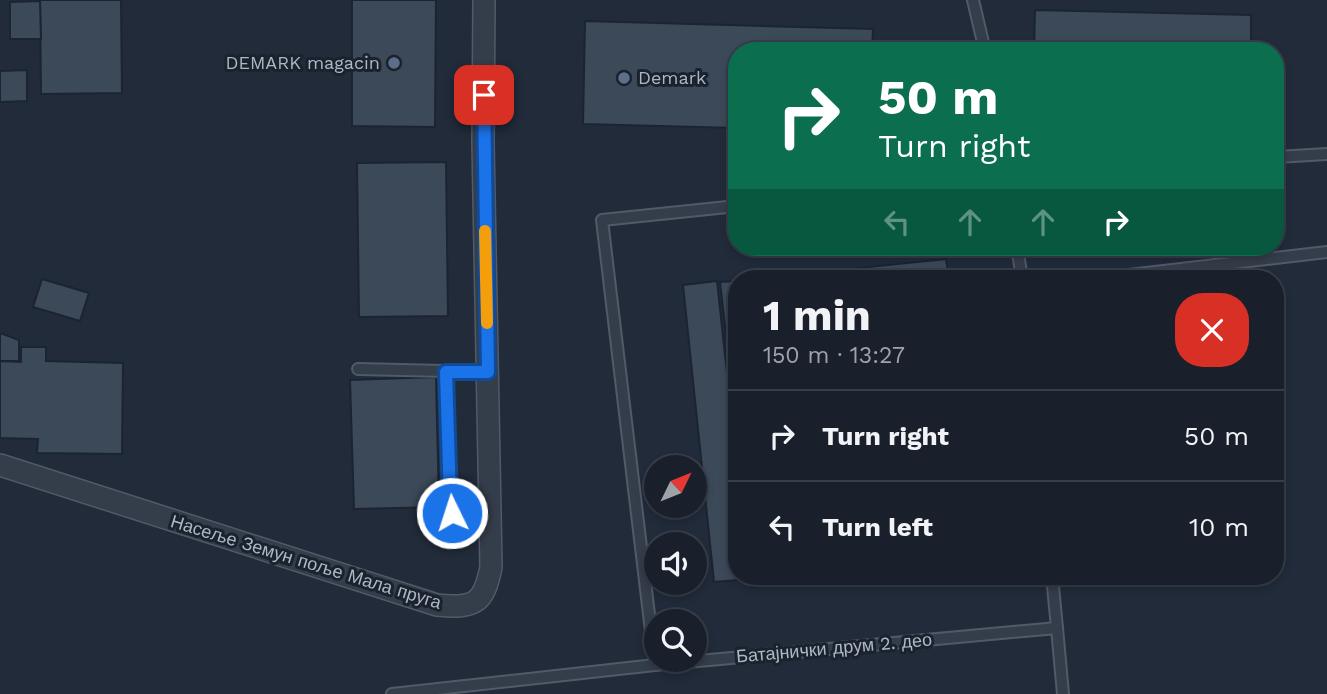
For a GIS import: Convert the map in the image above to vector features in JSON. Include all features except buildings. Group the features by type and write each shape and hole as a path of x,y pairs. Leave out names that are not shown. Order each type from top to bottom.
{"street":[{"name":"Насеље Земун поље Мала пруга","path":"0,465 437,606 455,607 477,601 487,588 491,567 483,143 484,0"}],"lane":[{"path":"973,0 983,42"},
{"path":"1284,157 1327,154"},
{"path":"648,609 602,220 728,207"},
{"path":"1172,270 1327,252"},
{"path":"358,369 488,372"},
{"path":"446,372 452,513 457,522 466,528 491,530"},
{"path":"1053,585 1063,694"},
{"name":"Батајнички друм 2. део","path":"707,660 1057,628"},
{"name":"Батајнички друм 2. део","path":"392,694 432,692 644,666"}],"slow traffic":[{"path":"485,231 487,323"}],"place":[{"name":"DEMARK magacin","path":"394,63"},
{"name":"Demark","path":"624,78"}],"route":[{"path":"452,513 446,372 488,372 484,95"}]}
